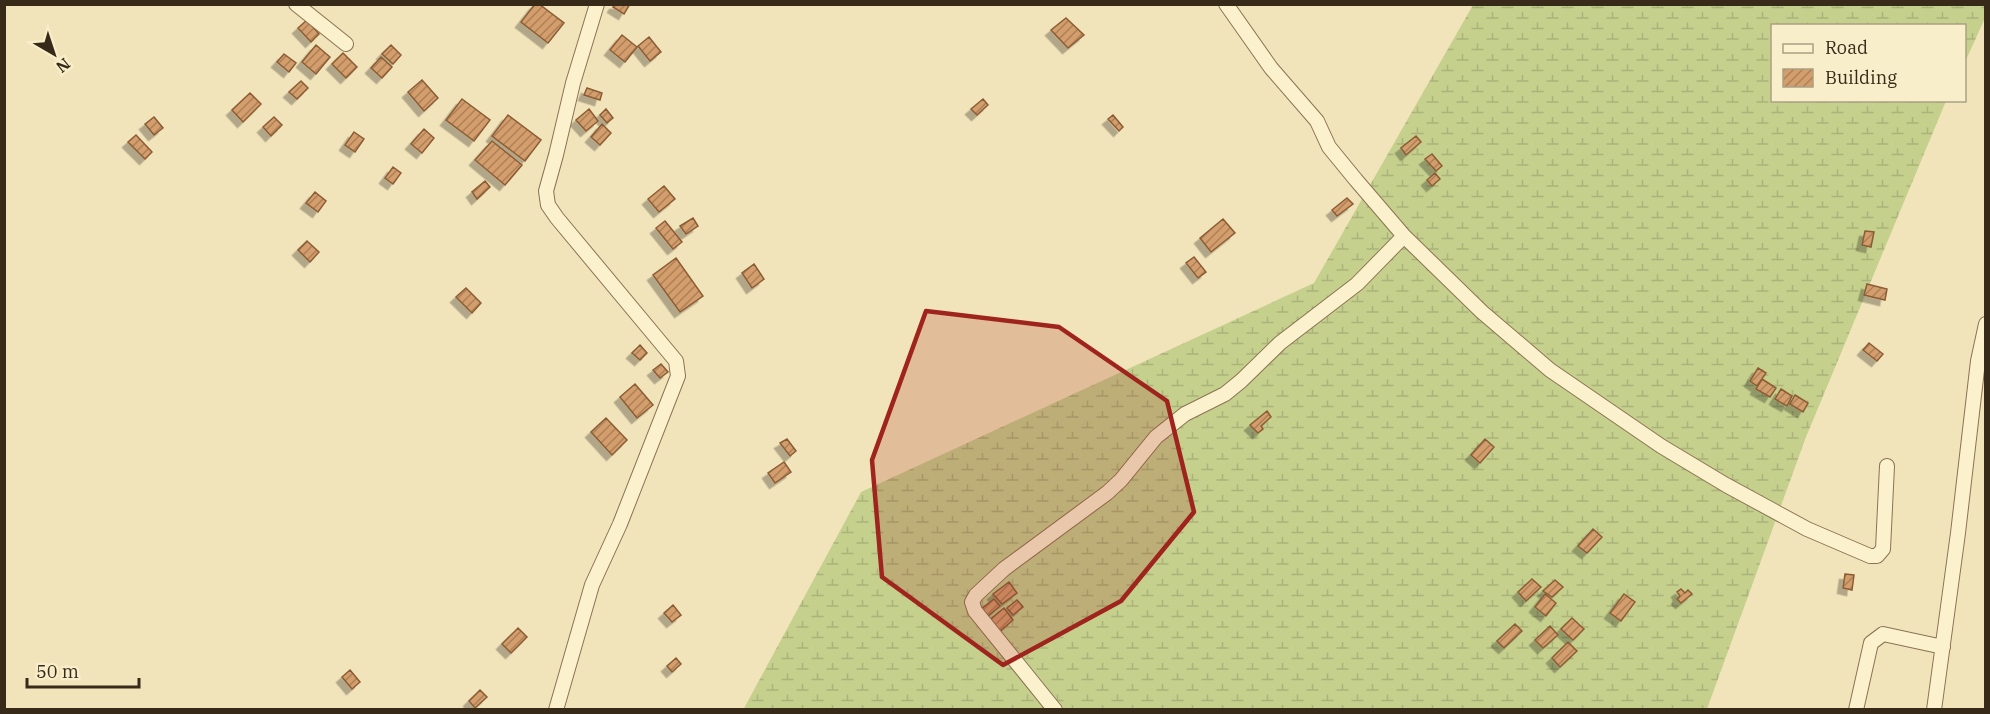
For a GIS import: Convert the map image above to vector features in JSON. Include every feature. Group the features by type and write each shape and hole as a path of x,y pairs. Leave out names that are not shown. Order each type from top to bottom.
{"street":[{"path":"296,4 346,44"},
{"path":"556,710 592,585 620,524 678,376 676,361 557,218 548,205 546,197 573,83 597,4"},
{"path":"1226,4 1271,68 1317,121 1329,147 1404,236 1482,312 1550,370 1661,446 1726,485 1807,529 1870,556 1881,554 1883,545 1887,466"},
{"path":"1055,710 975,611 972,602 976,595 1004,569 1122,480 1156,437 1185,414 1225,394 1280,343 1357,284 1404,236"},
{"path":"1934,710 1958,534 1972,406 1986,324"},
{"path":"1856,710 1871,643 1883,634 1942,647"}],"highlighted area":[{"path":"926,311 1059,327 1167,401 1194,512 1121,601 1003,665 882,577 872,460"}],"green space":[{"path":"1473,5 1985,5 1985,18 1966,60 1966,24 1771,24 1771,102 1946,102 1806,437 1707,709 743,710 861,492 1314,283"}],"building":[{"path":"535,4 539,4 564,23 548,43 521,22"},
{"path":"615,4 630,4 624,14 613,7"},
{"path":"1066,18 1084,35 1068,48 1051,30"},
{"path":"307,20 319,34 311,42 298,28"},
{"path":"622,35 637,47 625,62 610,50"},
{"path":"649,37 661,52 650,61 638,46"},
{"path":"316,45 330,57 316,74 302,62"},
{"path":"391,45 401,55 393,64 382,54"},
{"path":"343,53 357,67 346,78 332,64"},
{"path":"284,54 296,63 289,72 277,62"},
{"path":"381,57 392,67 382,78 371,68"},
{"path":"422,80 438,98 424,111 408,92"},
{"path":"301,81 308,88 297,99 289,92"},
{"path":"587,88 602,93 600,100 584,95"},
{"path":"250,93 261,104 243,122 232,110"},
{"path":"462,99 490,120 474,141 446,120"},
{"path":"983,99 988,105 977,115 971,109"},
{"path":"589,109 598,121 586,131 576,120"},
{"path":"606,109 613,118 607,123 600,115"},
{"path":"508,115 541,140 525,161 492,136"},
{"path":"1113,115 1123,127 1119,131 1108,119"},
{"path":"154,117 163,128 154,135 145,124"},
{"path":"274,117 282,125 271,136 263,127"},
{"path":"602,124 611,133 600,145 591,137"},
{"path":"424,129 434,138 422,153 411,144"},
{"path":"354,132 364,139 355,152 345,145"},
{"path":"136,135 152,152 145,159 128,142"},
{"path":"1416,136 1421,142 1406,155 1401,148"},
{"path":"492,141 522,165 505,185 475,160"},
{"path":"1432,154 1442,166 1436,171 1425,159"},
{"path":"393,167 401,173 393,184 385,178"},
{"path":"1435,173 1440,179 1432,186 1427,180"},
{"path":"485,181 490,187 477,199 472,192"},
{"path":"664,186 675,199 659,212 648,199"},
{"path":"315,192 326,201 318,212 306,203"},
{"path":"1347,198 1353,204 1337,216 1332,210"},
{"path":"693,218 698,226 686,234 680,226"},
{"path":"1223,219 1235,233 1211,252 1200,238"},
{"path":"665,221 682,242 673,249 656,228"},
{"path":"1865,231 1874,232 1871,247 1862,245"},
{"path":"307,241 319,252 310,262 298,250"},
{"path":"1194,257 1206,272 1198,278 1186,263"},
{"path":"676,258 703,296 680,312 653,275"},
{"path":"754,264 764,279 752,288 742,273"},
{"path":"1867,284 1887,289 1885,300 1864,295"},
{"path":"466,288 481,303 472,313 456,297"},
{"path":"1869,343 1883,354 1877,361 1863,350"},
{"path":"640,345 647,353 640,360 632,353"},
{"path":"661,364 668,372 660,378 653,370"},
{"path":"1758,368 1766,373 1757,386 1750,381"},
{"path":"1762,379 1776,388 1770,397 1756,389"},
{"path":"635,384 653,405 637,418 620,397"},
{"path":"1781,389 1792,396 1787,406 1775,399"},
{"path":"1795,395 1808,403 1803,412 1790,404"},
{"path":"1267,411 1271,417 1261,426 1263,429 1258,433 1250,425"},
{"path":"606,418 627,440 612,455 591,432"},
{"path":"787,439 796,451 790,456 780,443"},
{"path":"1485,439 1494,447 1480,463 1471,455"},
{"path":"784,462 791,472 775,483 768,473"},
{"path":"1593,529 1602,537 1587,553 1578,546"},
{"path":"1845,574 1854,575 1852,590 1843,588"},
{"path":"1532,579 1541,587 1526,601 1518,592"},
{"path":"1555,580 1563,587 1552,597 1543,591"},
{"path":"1009,582 1017,593 1002,604 993,594"},
{"path":"1681,589 1685,593 1688,590 1692,594 1681,603 1677,599 1680,596 1677,592"},
{"path":"1545,594 1556,603 1546,616 1535,607"},
{"path":"1624,594 1635,602 1621,621 1610,613"},
{"path":"994,599 1000,606 987,617 981,609"},
{"path":"1017,600 1023,607 1013,615 1007,608"},
{"path":"673,605 681,615 672,622 664,613"},
{"path":"1004,608 1013,620 998,633 988,621"},
{"path":"1572,618 1584,629 1573,640 1561,629"},
{"path":"1515,624 1522,631 1504,648 1497,641"},
{"path":"1550,626 1558,635 1543,648 1535,640"},
{"path":"518,628 527,637 511,653 502,644"},
{"path":"1568,642 1577,651 1560,667 1552,658"},
{"path":"676,658 681,664 672,672 667,666"},
{"path":"350,670 360,682 352,689 342,677"},
{"path":"480,690 487,697 475,708 469,701"}]}
